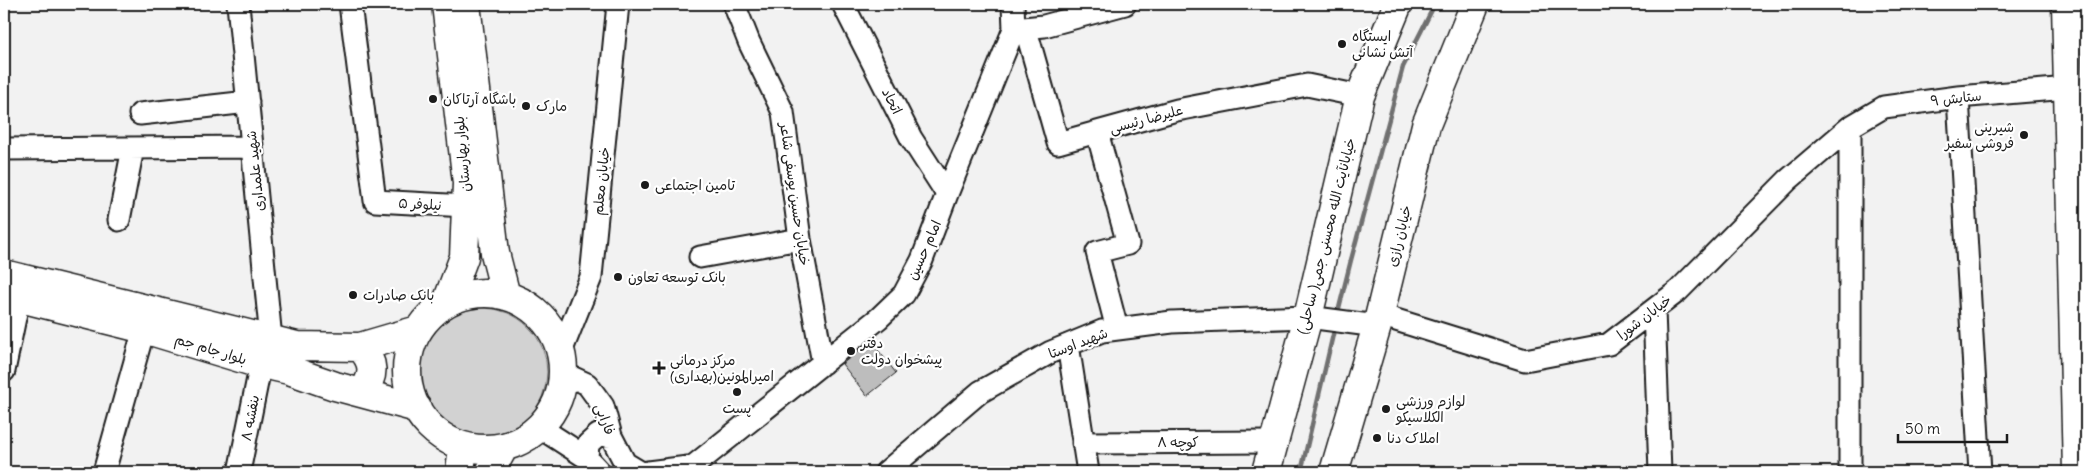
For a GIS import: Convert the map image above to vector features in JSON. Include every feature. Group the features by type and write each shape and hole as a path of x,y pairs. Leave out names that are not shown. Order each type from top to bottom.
{"main road":[{"name":"بلوار بهارستان","path":"446,4 466,183 464,257 447,302"},
{"name":"بلوار بهارستان","path":"466,4 495,253 506,296"},
{"name":"خیابانآیت الله محسنی جمی( ساحلی)","path":"1266,472 1308,317 1360,96 1398,4"},
{"name":"خیابان رازی","path":"1334,472 1379,321 1426,124 1475,4"},
{"path":"2066,4 2081,406 2077,472"},
{"path":"464,257 467,268 474,274 483,275 490,270 495,253"},
{"name":"بلوار جام جم","path":"4,274 266,351 289,370 335,386 416,408"},
{"path":"480,293 506,296 525,304 541,316 553,333 562,362 558,399 552,411 539,427 523,439 504,447 484,449 462,459 445,438 429,425 416,408 409,389 407,369 410,349 418,330 431,314 447,302 466,295 480,293"},
{"name":"بلوار جام جم","path":"11,296 144,329 266,351 297,346 360,347 418,330"},
{"path":"360,347 368,356 371,366 370,382 362,392"},
{"path":"490,472 504,447"}],"street":[{"name":"شهید علمداری","path":"238,4 252,147 266,351"},
{"name":"نیلوفر ۵","path":"350,4 375,201 466,206"},
{"name":"خیابان معلم","path":"562,362 591,277 618,4"},
{"name":"خیابان حسین یوسفی شاعر","path":"734,4 749,42 783,112 800,239 823,363"},
{"name":"اتحاد","path":"843,4 911,138 947,194"},
{"path":"1013,4 1014,28"},
{"path":"1014,28 1044,26 1125,4"},
{"path":"1014,28 1028,37 1058,143 1097,132"},
{"name":"امام حسین","path":"691,469 880,318 904,294 922,260 1014,28"},
{"name":"علیرضا رئیسی","path":"1117,329 1097,252 1128,244 1097,132 1177,110 1307,85 1360,96"},
{"name":"ستایش ۹","path":"1850,127 1884,107 1958,97 2068,88"},
{"path":"1958,97 1980,472"},
{"path":"140,114 248,102"},
{"path":"1850,127 1850,472"},
{"name":"خیابان شورا","path":"1308,317 1379,321 1525,360 1609,344 1678,291 1788,180 1850,127"},
{"path":"4,149 252,147"},
{"path":"119,220 134,148"},
{"path":"700,257 800,239"},
{"path":"4,372 11,296"},
{"path":"1654,310 1660,472"},
{"name":"شهید اوستا","path":"886,472 980,392 1052,352 1102,332 1172,322 1308,317"},
{"path":"104,472 144,329"},
{"path":"1068,346 1088,472"},
{"name":"بنفشه ۸","path":"240,472 266,351"},
{"name":"فارابی","path":"562,362 587,384 603,406 611,436 625,463 640,472"},
{"path":"539,427 593,465"},
{"path":"593,465 588,444 598,435 611,436"},
{"name":"کوچه ۸","path":"1083,443 1274,442"},
{"path":"648,472 691,469"}],"shaded area":[{"path":"483,308 507,313 528,327 542,348 547,372 542,396 528,417 507,431 483,436 459,431 438,417 424,396 419,372 424,348 438,327 459,313"}],"building":[{"path":"871,341 896,373 867,396 842,364"}],"waterway":[{"path":"1337,316 1403,67 1435,4"},
{"path":"1301,472 1335,326"}],"place":[{"name":"ایستگاه آتش نشانی","path":"1342,44"},
{"name":"باشگاه آرتاکان","path":"433,99"},
{"name":"مارک","path":"526,106"},
{"name":"شیرینی فروشی سفیر","path":"2024,135"},
{"name":"تامین اجتماعی","path":"645,185"},
{"name":"بانک توسعه تعاون","path":"618,277"},
{"name":"بانک صادرات","path":"353,295"},
{"name":"دفتر پیشخوان دولت","path":"851,351"},
{"name":"مرکز درمانی امیرالمونین(بهداری)","path":"659,368"},
{"name":"پست","path":"737,392"},
{"name":"لوازم ورزشی الکلاسیکو","path":"1386,409"},
{"name":"املاک دنا","path":"1377,438"}]}
